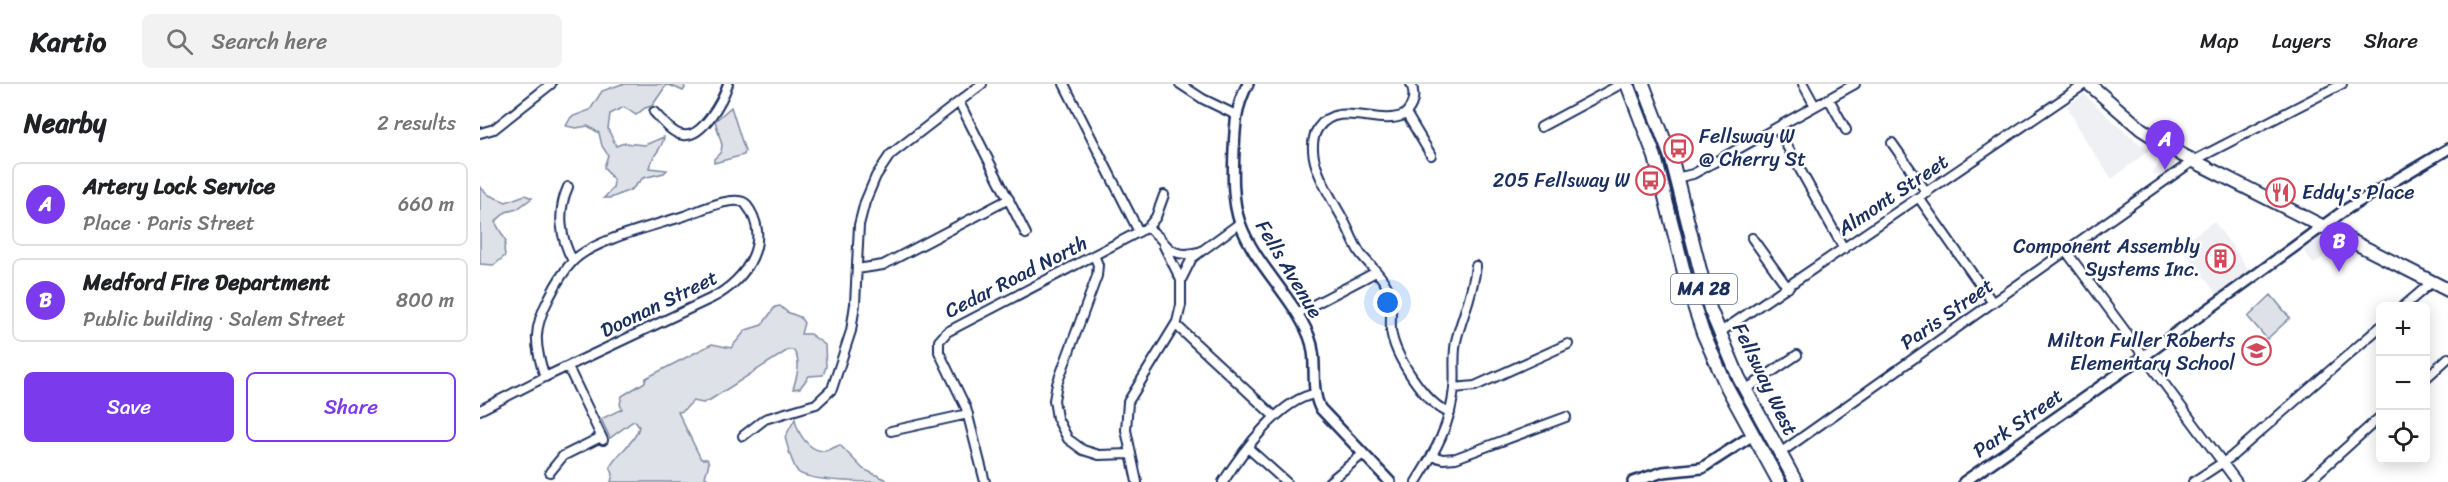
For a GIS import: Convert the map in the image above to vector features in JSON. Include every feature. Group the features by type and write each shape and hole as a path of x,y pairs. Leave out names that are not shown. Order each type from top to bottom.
{"main road":[{"name":"Fellsway West","path":"1627,84 1655,157 1694,308 1717,367 1779,482"},
{"name":"Fellsway West","path":"1643,84 1663,135 1702,285 1719,333 1745,390 1796,482"},
{"path":"2087,84 2143,131 2193,161 2448,290"}],"street":[{"path":"480,133 494,129 551,84"},
{"path":"654,112 677,132 684,135 693,134 709,118 728,84"},
{"path":"743,436 761,420 807,407 823,399 834,386 853,318 861,217 867,195 878,170 890,155 982,84"},
{"path":"1064,84 1143,230"},
{"path":"1180,84 1203,99 1236,115"},
{"name":"Fells Avenue","path":"1248,84 1236,115 1234,187 1240,223 1262,263 1298,313 1308,334 1315,359 1315,393 1326,415 1390,482"},
{"path":"1411,84 1414,92 1412,104 1406,114 1389,119 1337,115 1320,125 1314,139 1315,159 1324,186 1358,250 1387,286 1391,296 1391,328 1396,348 1424,392 1436,405 1450,413"},
{"path":"1541,127 1621,84"},
{"path":"1803,84 1815,106"},
{"path":"1676,178 1693,174 1855,84"},
{"name":"Almont Street","path":"1719,333 2087,84"},
{"name":"Paris Street","path":"1780,453 2193,161 2342,84"},
{"path":"1829,99 1846,130"},
{"path":"959,102 1026,234"},
{"path":"1406,114 1431,155"},
{"path":"1777,128 1844,249"},
{"path":"1892,143 1927,193"},
{"name":"Park Street","path":"1964,482 2360,200 2448,149"},
{"path":"545,376 536,347 537,329 559,279 573,261 563,235 561,207 568,187"},
{"path":"1143,230 1154,221 1164,195"},
{"path":"1919,198 1992,303"},
{"path":"857,269 883,265 1009,199"},
{"name":"Doonan Street","path":"480,410 545,376 730,288 751,263 755,246 755,231 747,206 742,201 735,200 626,235 589,250 573,261"},
{"path":"1137,482 1125,423 1128,402 1176,326 1181,305 1181,280 1192,258 1240,223"},
{"path":"1143,230 1153,232 1163,245 1181,280"},
{"name":"Cedar Road North","path":"985,482 962,396 939,353 938,344 942,336 996,305 1143,230"},
{"path":"1752,238 1788,288"},
{"path":"1163,245 1180,253 1199,251"},
{"path":"2066,251 2237,482"},
{"path":"1094,255 1098,265 1097,276 1057,384 1055,409 1062,431 1076,446 1098,455 1130,454"},
{"path":"1416,482 1441,439 1450,413 1457,338 1466,314 1476,266"},
{"path":"1298,313 1376,272"},
{"path":"2409,302 2432,282"},
{"path":"1176,326 1275,417"},
{"path":"2193,482 2222,462 2376,330"},
{"path":"1454,388 1474,386 1568,344"},
{"path":"1745,390 1797,355"},
{"path":"2430,374 2448,358"},
{"path":"550,472 563,456 602,439 568,367"},
{"path":"1223,482 1275,417 1299,399 1315,393"},
{"path":"891,431 968,414"},
{"path":"1432,456 1443,459 1456,458 1566,417"},
{"path":"2308,482 2376,421"},
{"path":"1633,482 1663,472 1702,468 1753,435"},
{"path":"1248,448 1286,482"},
{"path":"1329,482 1363,454"}],"shaded area":[{"path":"622,84 667,84 652,106 636,115 624,107 610,114 608,129 616,146 624,143 645,145 664,137 649,168 667,170 664,173 643,178 632,189 611,198 604,198 613,188 614,181 604,167 608,155 602,146 599,133 588,126 576,128 566,126 571,117 590,110 602,91"},
{"path":"667,84 684,84 685,88 683,91"},
{"path":"2084,94 2129,136 2149,150 2112,179 2087,143 2067,106"},
{"path":"731,107 745,151 744,155 714,163 714,159 721,152 722,145 715,121"},
{"path":"2163,157 2175,164 2159,177 2153,173"},
{"path":"480,187 489,195 506,202 525,195 532,198 517,209 506,212 495,222 506,241 505,256 494,265 480,264"},
{"path":"2214,221 2249,270 2217,294 2180,246"},
{"path":"2320,238 2337,246 2314,264 2303,250"},
{"path":"2271,295 2290,318 2267,339 2248,317"},
{"path":"780,306 787,312 800,317 804,323 801,334 810,334 825,345 826,367 823,375 809,376 800,388 793,389 798,364 796,354 793,350 788,350 710,400 703,403 693,401 683,411 678,412 701,459 707,459 709,463 705,477 713,482 611,482 613,474 610,467 634,438 639,427 635,421 632,422 610,438 601,419 622,409 620,404 622,396 645,382 646,378 712,344 731,348 746,330 762,325 775,307"},
{"path":"795,419 800,434 812,447 822,451 840,445 863,469 888,482 826,480 798,472 785,437"}],"place":[{"name":"Fellsway W @ Cherry St","path":"1678,148"},
{"name":"Artery Lock Service","path":"2165,170"},
{"name":"205 Fellsway W","path":"1651,180"},
{"name":"Eddy's Place","path":"2281,192"},
{"name":"Component Assembly Systems Inc.","path":"2221,258"},
{"name":"Medford Fire Department","path":"2339,272"},
{"name":"Milton Fuller Roberts Elementary School","path":"2256,351"}]}
